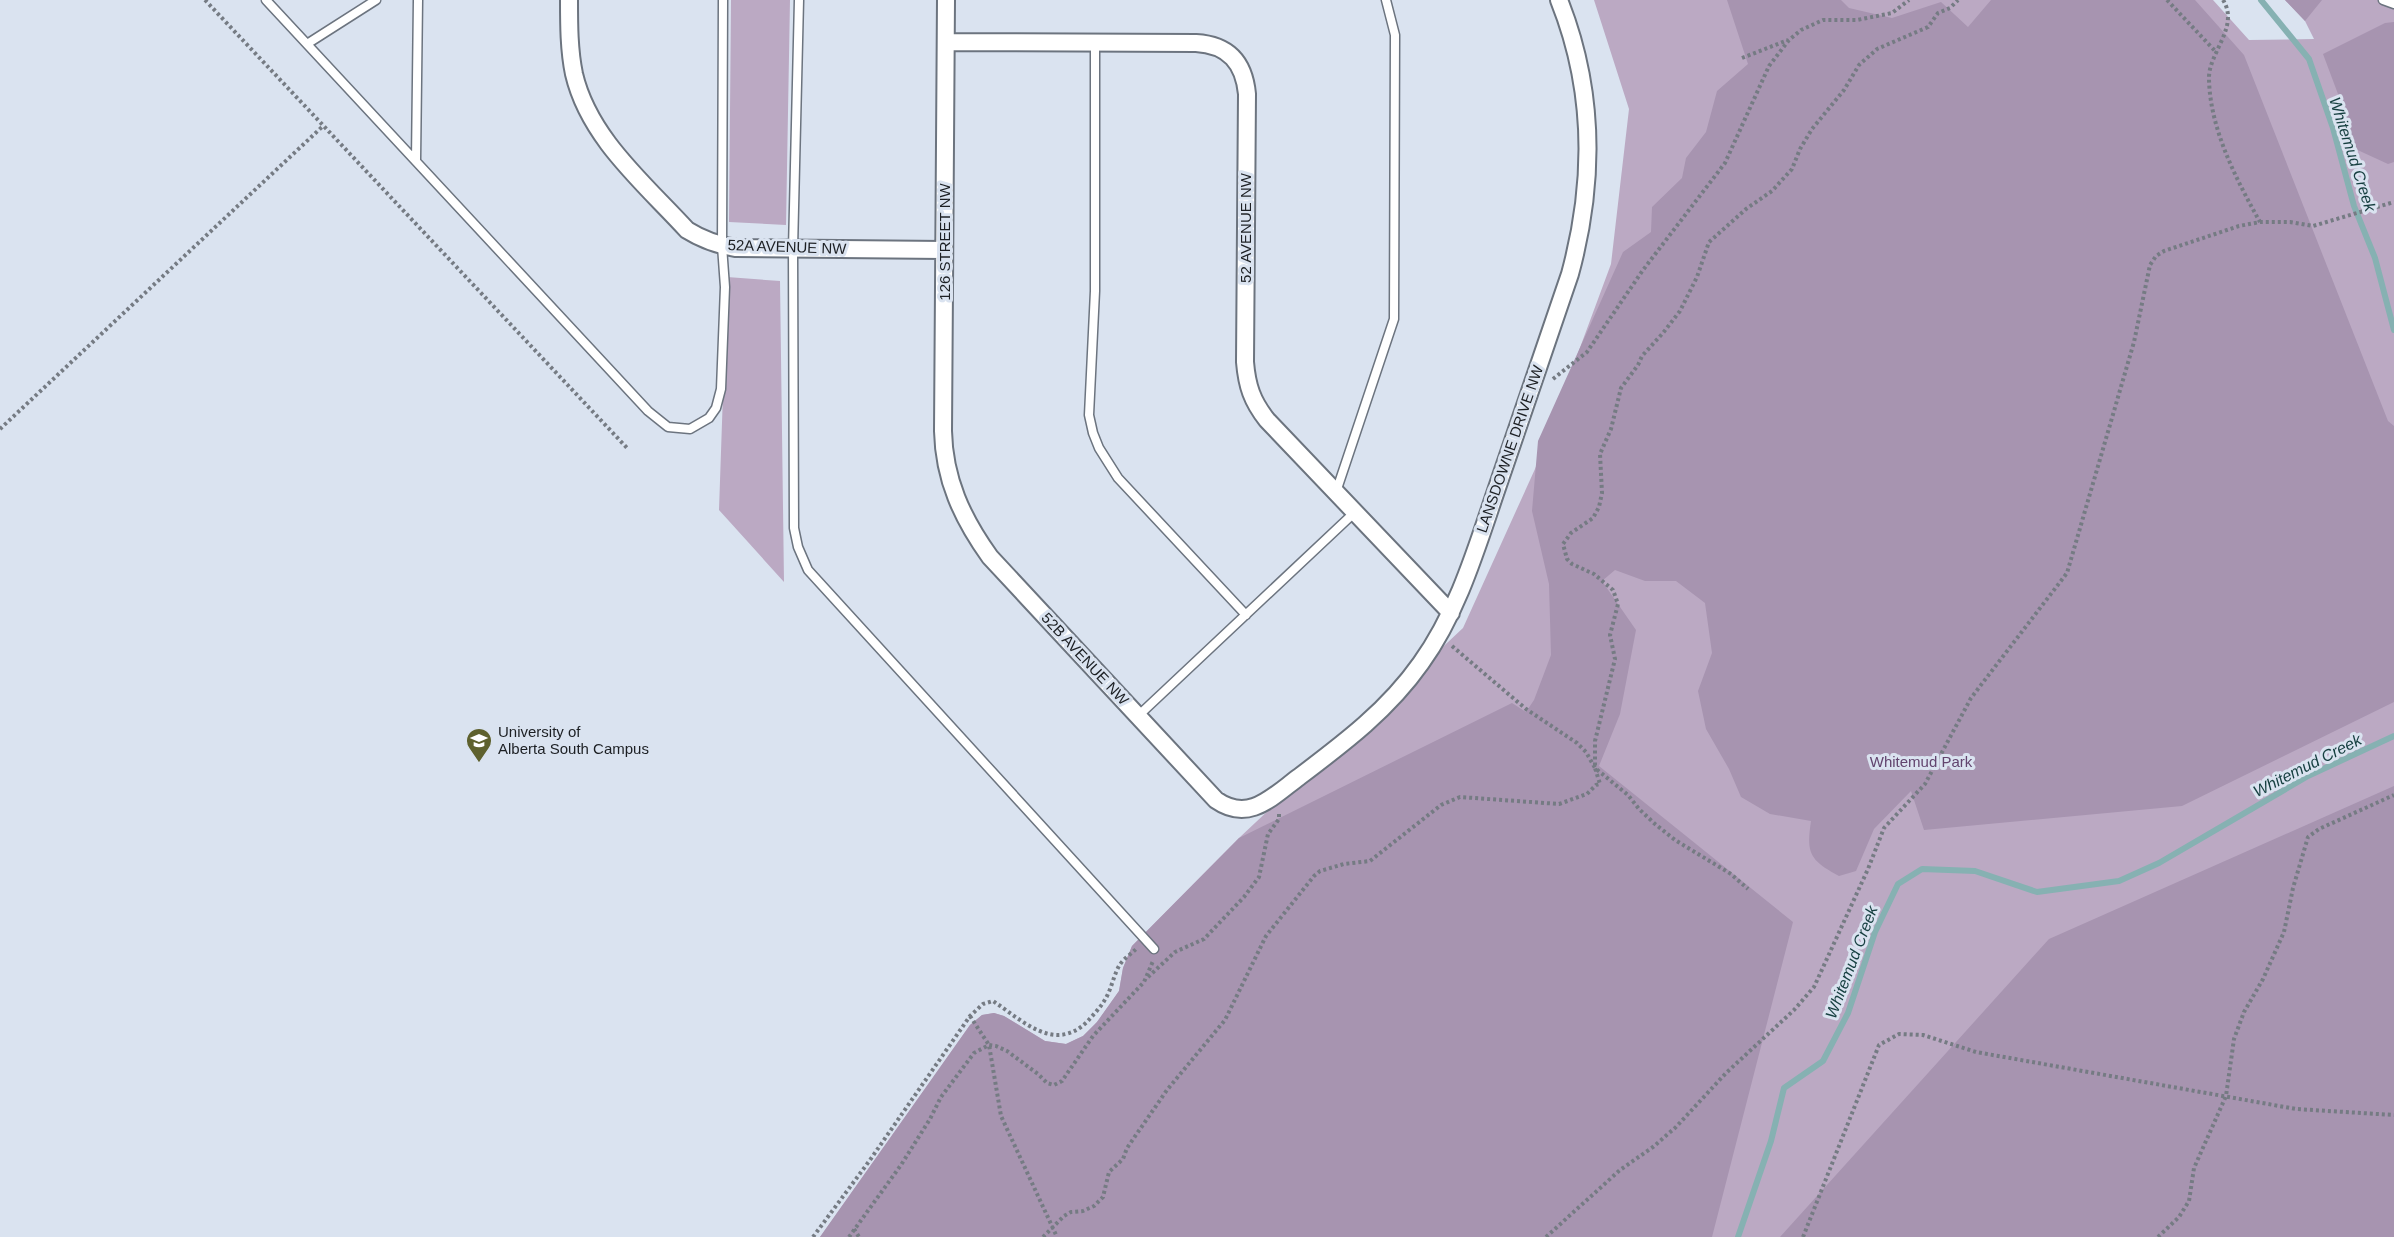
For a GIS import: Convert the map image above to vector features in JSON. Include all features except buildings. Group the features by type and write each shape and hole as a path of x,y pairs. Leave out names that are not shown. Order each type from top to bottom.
{"street":[{"name":"52A AVENUE NW","path":"569,0 570,49 574,72 585,106 596,127 613,150 687,230 722,246 944,250"},
{"name":"126 STREET NW","path":"946,0 943,439 950,484"},
{"name":"LANSDOWNE DRIVE NW","path":"1245,810 1262,803 1279,791 1352,737 1382,709 1413,673 1439,635 1451,613 1471,564 1576,253 1586,199 1589,160 1587,106 1570,29 1559,0"},
{"name":"52 AVENUE NW","path":"946,42 1206,44 1216,46 1239,64 1247,94 1245,362 1248,388 1252,399 1267,420 1451,613"},
{"name":"52B AVENUE NW","path":"950,484 961,513 990,557 1216,800 1227,807 1245,810"}],"lane":[{"path":"266,0 648,411 668,427 690,429 709,418 716,408 721,389 725,287 722,246 723,0"},
{"path":"307,44 376,0"},
{"path":"416,160 418,0"},
{"path":"799,0 793,249 794,528 798,547 808,570 1154,949"},
{"path":"1336,492 1394,319 1395,34 1386,0"},
{"path":"2383,0 2394,4"},
{"path":"1095,44 1095,291 1089,396 1093,433 1107,463 1118,478 1246,615"},
{"path":"1138,716 1355,513"}],"path":[{"path":"205,0 628,449"},
{"path":"1742,58 1788,40 1823,20 1857,20 1892,13 1909,0"},
{"path":"1595,768 1595,741 1615,659 1610,635 1618,604 1613,590 1594,574 1572,564 1567,559 1563,544 1571,533 1593,518 1599,507 1602,493 1600,454 1611,429 1621,388 1642,356 1680,311 1697,277 1709,242 1746,209 1772,191 1792,169 1812,129 1845,90 1859,64 1877,48 1928,27 1938,13 1950,8 1958,0"},
{"path":"2167,0 2217,53"},
{"path":"2223,0 2228,17 2222,45 2209,65 2214,113 2233,167 2260,222"},
{"path":"1528,396 1587,352 1608,324 1643,270 1725,163 1769,66 1788,40"},
{"path":"0,429 323,126"},
{"path":"1546,1237 1620,1170 1653,1147 1676,1127 1726,1073 1794,1010 1814,987 1884,828 1925,784 1971,698 2067,573 2134,342 2150,265 2156,256 2177,246 2239,226 2260,222 2290,222 2313,226 2394,202"},
{"path":"1043,1237 1064,1216 1094,1206 1103,1197 1109,1172 1123,1159 1127,1148 1167,1090 1225,1020 1266,936 1320,871 1344,864 1370,861 1441,805 1460,797 1559,804 1574,800 1593,790 1596,784 1600,784 1595,768 1586,752 1577,743 1526,709 1439,635"},
{"path":"1595,768 1628,795 1639,809 1675,840 1717,865 1748,889"},
{"path":"849,1237 901,1165 930,1119 940,1097 974,1053 989,1045 1007,1051 1047,1083 1054,1085 1062,1081 1093,1036 1144,982 1175,952 1204,939 1244,897 1259,877 1268,834 1280,819 1279,791"},
{"path":"2158,1237 2179,1217 2189,1201 2194,1168 2226,1096 2235,1039 2244,1012 2267,971 2284,932 2293,888 2308,837 2319,829 2394,795"},
{"path":"813,1237 870,1160 970,1016 983,1004 993,1001 1036,1029 1051,1035 1065,1036 1077,1031 1093,1016 1105,1000 1119,965 1146,940"},
{"path":"1144,982 1155,957 1154,949"},
{"path":"970,1016 989,1045 1001,1116 1057,1237"},
{"path":"1803,1237 1879,1046 1899,1034 1923,1035 1976,1052 2295,1109 2394,1115"},
{"path":"854,1229 859,1237"}],"green space":[{"path":"731,0 790,0 786,225 729,222"},
{"name":"Whitemud Park","path":"1594,0 2213,0 2249,40 2314,39 2305,21 2285,0 2394,0 2394,1237 820,1237 970,1025 982,1015 994,1013 1004,1016 1045,1041 1066,1044 1083,1036 1097,1022 1119,991 1123,968 1132,946 1239,838 1463,628 1535,469 1611,264 1629,109"},
{"name":"Whitemud Park","path":"1727,0 1841,0 1849,8 1892,18 1941,2 1968,27 1991,0 2195,0 2244,55 2388,421 2394,426 2394,702 2182,806 1924,830 1911,791 1874,829 1856,871 1839,876 1812,855 1809,841 1811,821 1770,814 1741,797 1729,769 1706,729 1698,691 1712,653 1705,603 1676,581 1645,581 1615,570 1602,581 1636,630 1620,714 1599,766 1793,922 1712,1237 820,1237 970,1025 982,1015 994,1013 1004,1016 1045,1041 1066,1044 1083,1036 1097,1022 1119,991 1123,968 1132,946 1239,838 1512,703 1526,712 1534,700 1551,655 1549,584 1532,511 1538,441 1623,252 1651,232 1652,207 1682,178 1686,158 1706,132 1717,91 1748,64"},
{"path":"2285,0 2322,0 2305,21"},
{"path":"2394,22 2394,162 2388,164 2351,147 2344,110 2323,54 2385,23"},
{"path":"727,277 780,281 784,582 719,510"},
{"path":"2394,786 2394,1237 1780,1237 2049,939"}],"waterway":[{"name":"Whitemud Creek","path":"2261,0 2309,59 2333,128 2354,206 2375,258 2394,330"},
{"name":"Whitemud Creek","path":"1738,1237 1771,1141 1784,1088 1823,1061 1848,1013 1875,932 1898,884 1922,869 1975,871 2037,892 2119,881 2159,863 2308,776 2394,736"}],"place":[{"name":"University of Alberta South Campus","path":"479,764"}]}
